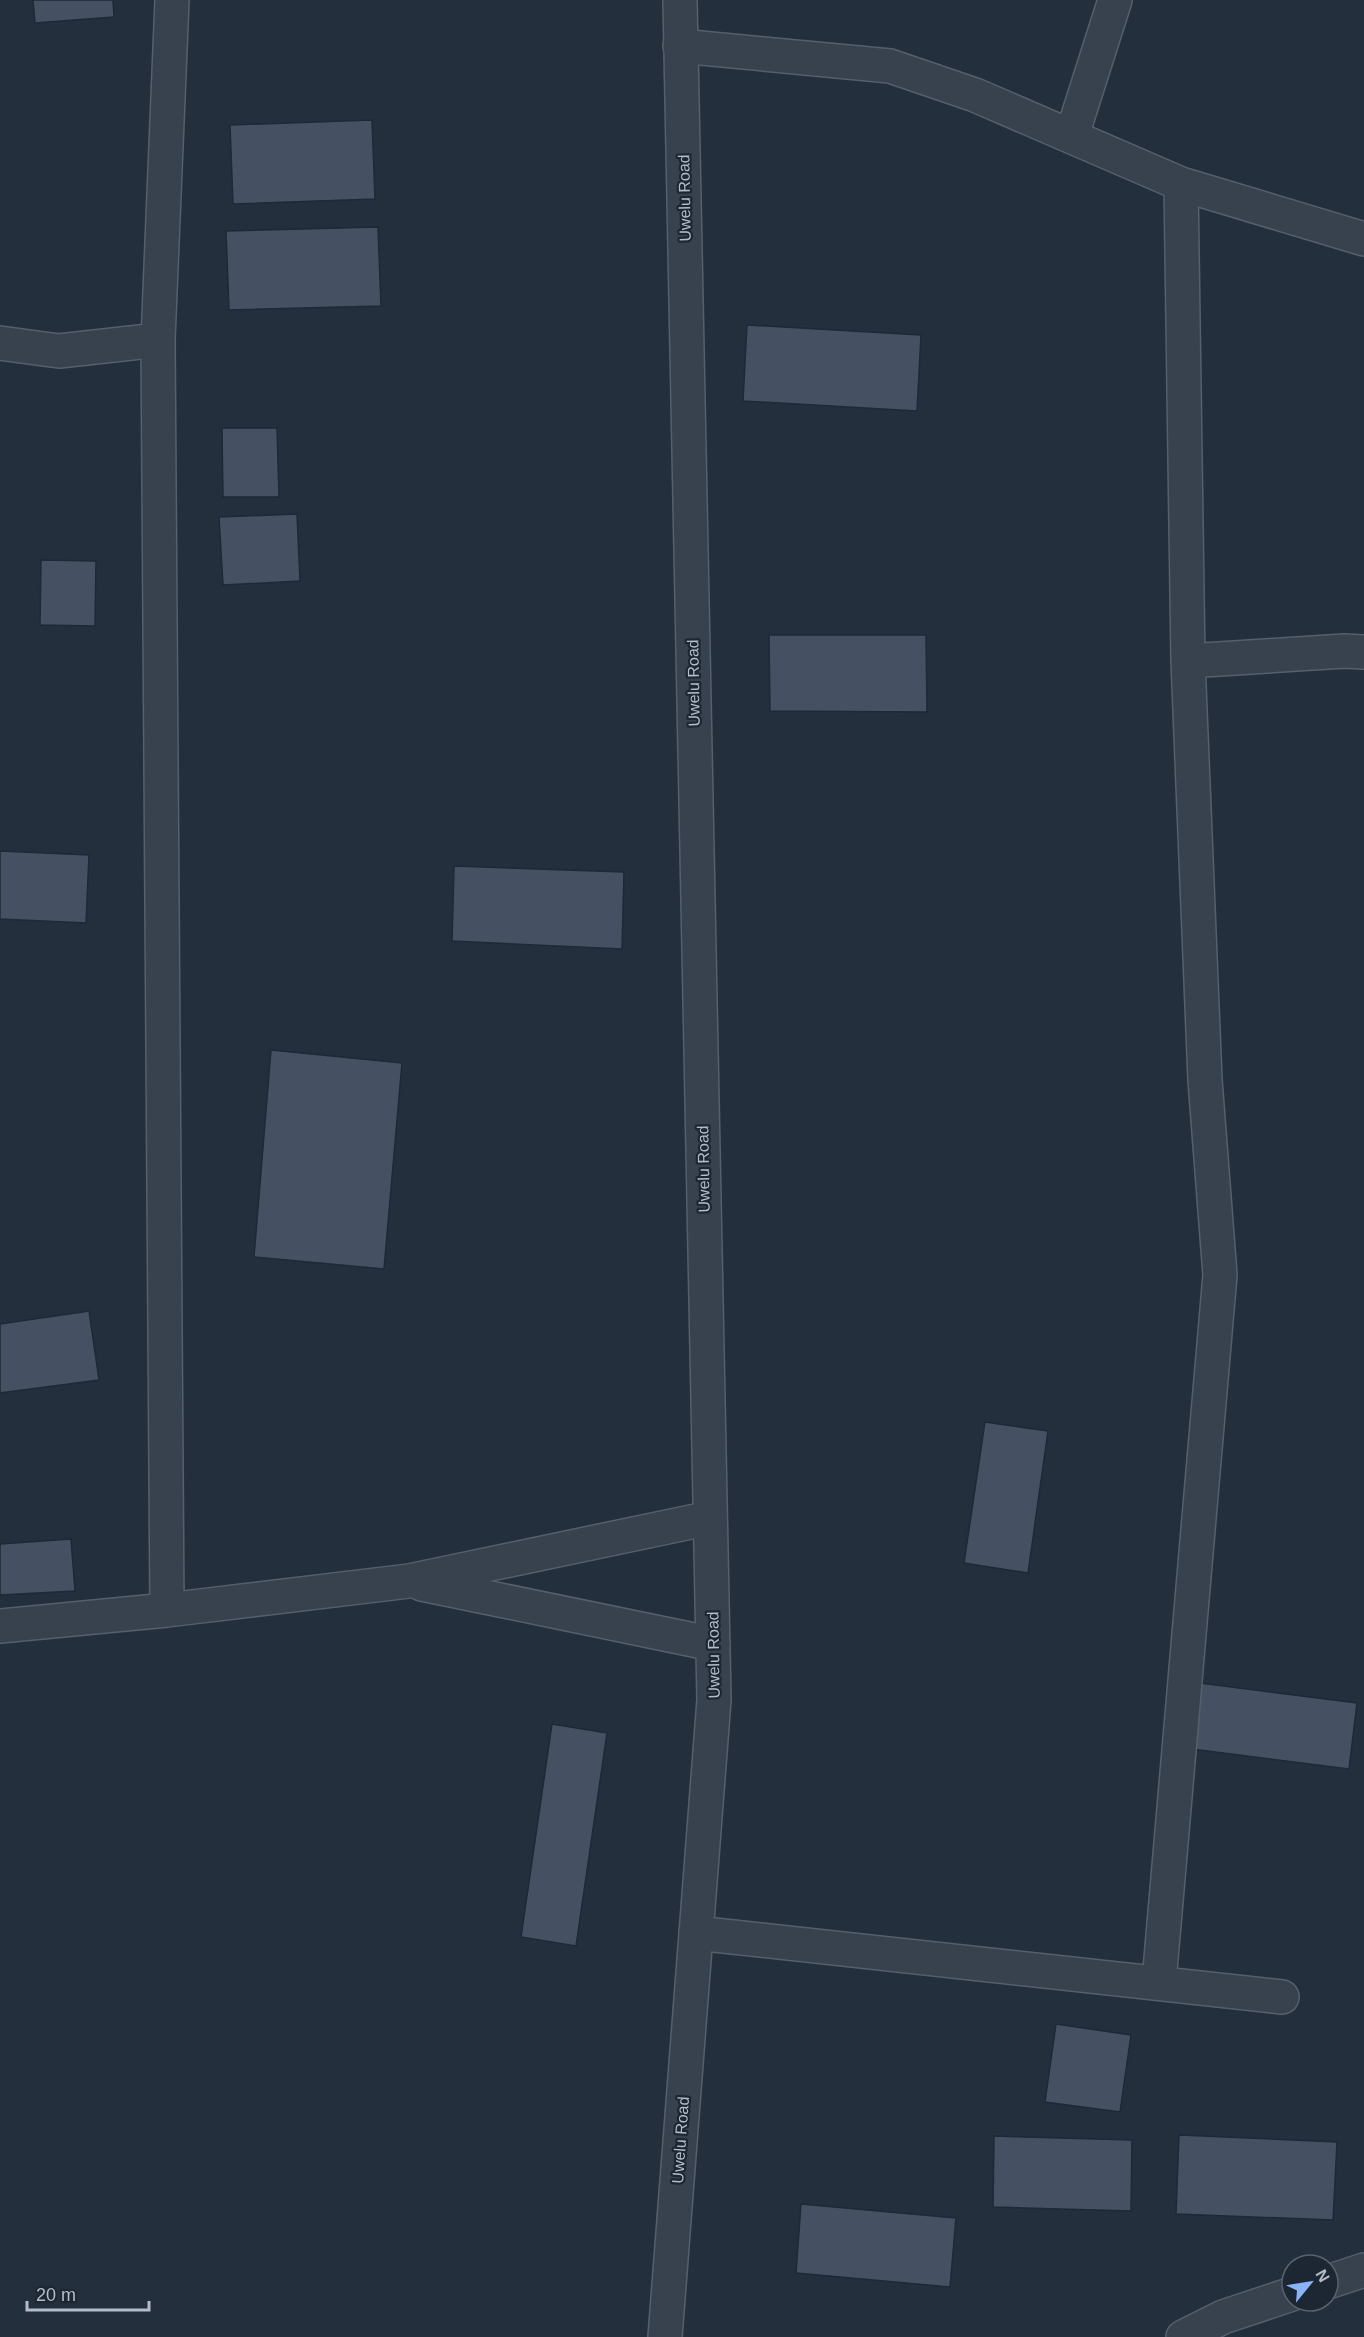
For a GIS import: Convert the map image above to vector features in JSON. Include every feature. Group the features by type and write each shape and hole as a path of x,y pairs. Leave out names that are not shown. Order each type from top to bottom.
{"street":[{"path":"166,1610 158,340 172,0"},
{"name":"Uwelu Road","path":"665,2337 714,1700 680,0"},
{"path":"1072,135 1115,0"},
{"path":"680,46 890,66 975,95 1181,184 1364,239"},
{"path":"1160,1982 1220,1275 1205,1080 1188,662 1181,184"},
{"path":"0,343 59,351 158,340"},
{"path":"1188,662 1344,651 1364,652"},
{"path":"0,1626 166,1610 409,1581 710,1518"},
{"path":"409,1581 713,1644"},
{"path":"696,1933 1160,1982 1282,1998"},
{"path":"1340,2278 1364,2270"},
{"path":"1183,2337 1223,2317 1280,2298"}],"building":[{"path":"33,0 113,0 114,17 35,23"},
{"path":"372,120 375,199 233,204 230,125"},
{"path":"378,227 381,306 229,310 226,231"},
{"path":"747,325 921,335 917,411 743,401"},
{"path":"222,428 277,428 279,497 223,497"},
{"path":"297,514 300,581 223,585 219,517"},
{"path":"41,560 96,561 95,626 40,625"},
{"path":"769,635 926,635 927,712 770,711"},
{"path":"0,851 89,855 86,923 0,919"},
{"path":"454,866 624,872 622,949 452,941"},
{"path":"271,1050 402,1063 384,1269 254,1257"},
{"path":"89,1311 99,1380 0,1393 0,1324"},
{"path":"985,1422 1048,1431 1028,1573 964,1563"},
{"path":"71,1539 75,1591 0,1595 0,1544"},
{"path":"1200,1683 1357,1703 1349,1769 1192,1749"},
{"path":"552,1724 607,1733 576,1946 521,1937"},
{"path":"1056,2024 1131,2035 1120,2112 1045,2102"},
{"path":"1179,2135 1337,2142 1333,2220 1176,2214"},
{"path":"994,2136 1132,2140 1131,2211 993,2207"},
{"path":"801,2204 956,2218 950,2287 796,2273"}]}
